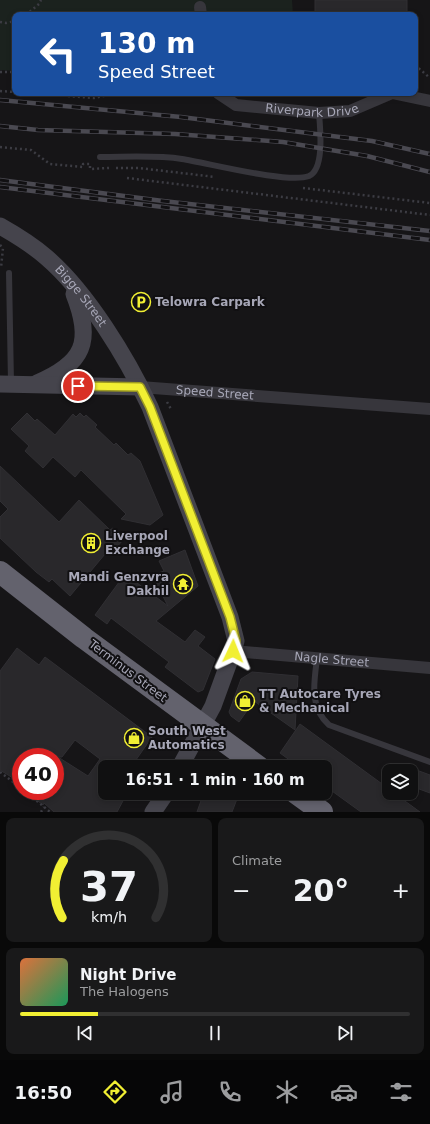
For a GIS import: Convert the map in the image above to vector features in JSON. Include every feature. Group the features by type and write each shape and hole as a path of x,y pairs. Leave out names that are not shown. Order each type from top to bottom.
{"highway":[{"name":"Terminus Street","path":"0,572 84,638 249,760"},
{"path":"306,800 322,812"}],"street":[{"name":"Riverpark Drive","path":"222,96 236,105 319,113 350,111 385,96"},
{"name":"Riverpark Drive","path":"408,96 430,100"},
{"name":"Bigge Street","path":"0,226 46,257 69,280 100,323 140,387 150,407 230,617 236,641 233,651 215,702 184,760"},
{"path":"31,385 63,370 76,358 81,349 83,323 69,280"},
{"name":"Speed Street","path":"5,384 140,387 430,409"},
{"name":"Nagle Street","path":"233,651 430,668"},
{"path":"153,812 161,800"}],"lane":[{"path":"100,157 181,159 223,168 292,178 309,176 316,169 320,158 319,113"},
{"path":"5,384 9,273"},
{"path":"316,659 314,690 315,702 322,719 328,725 430,762"}],"path":[{"path":"30,12 39,4 41,0"},
{"path":"0,22 6,23 12,21"},
{"path":"418,68 430,78"},
{"path":"0,72 12,72"},
{"path":"0,91 12,92"},
{"path":"68,96 94,98 104,96"},
{"path":"0,147 31,150 50,164 83,167 83,164 90,164 90,169 140,168 223,178"},
{"path":"127,178 430,215"},
{"path":"299,188 430,203"},
{"path":"0,772 12,781"},
{"path":"36,800 50,812"},
{"path":"41,812 44,807"}],"shaded area":[{"path":"0,0 292,0 293,12 12,12 12,71 0,70"}],"building":[{"path":"315,0 407,0 407,12 315,12"},
{"path":"27,413 35,421 37,419 55,435 73,414 76,417 80,413 84,417 86,415 97,425 95,427 114,445 116,443 128,455 131,453 140,461 163,515 150,525 121,519 126,514 81,470 75,477 53,457 43,468 25,451 29,446 11,429"},
{"path":"0,466 59,522 79,500 110,530 113,528 124,539 113,551 110,548 70,596 52,579 49,582 36,572 0,538 0,517 8,509 0,501"},
{"path":"185,550 198,586 156,621 185,642 195,630 205,637 198,646 215,659 203,690 198,692 165,667 169,662 111,618 107,624 95,615 125,574 168,606 152,575 164,571 159,561"},
{"path":"17,648 39,665 45,657 152,737 136,760 99,760 100,759 75,740 64,754 64,748 12,748 12,777 0,770 0,671"},
{"path":"252,672 298,676 295,730 254,701 239,722 231,716 229,712 241,679"},
{"path":"300,724 382,784 382,800 404,800 420,812 361,812 332,791 332,760 290,760 280,753"},
{"path":"64,761 88,776 98,762 98,800 123,800 117,812 54,812 44,803 43,805 37,800 64,800"},
{"path":"418,771 430,775 430,793 418,789"},
{"path":"201,800 237,800 232,812 197,812"}],"railway":[{"path":"0,100 181,117 372,141 430,154"},
{"path":"0,126 38,130 175,134 283,142 367,156 430,172"},
{"path":"0,180 163,201 430,231"},
{"path":"0,187 430,240"}],"place":[{"name":"Telowra Carpark","path":"141,302"},
{"name":"Liverpool Exchange","path":"91,543"},
{"name":"Mandi Genzvra Dakhil","path":"183,584"},
{"name":"TT Autocare Tyres & Mechanical","path":"245,701"},
{"name":"South West Automatics","path":"134,738"}],"route":[{"path":"78,386 140,387 150,407 230,617 236,641 233,651"}]}
